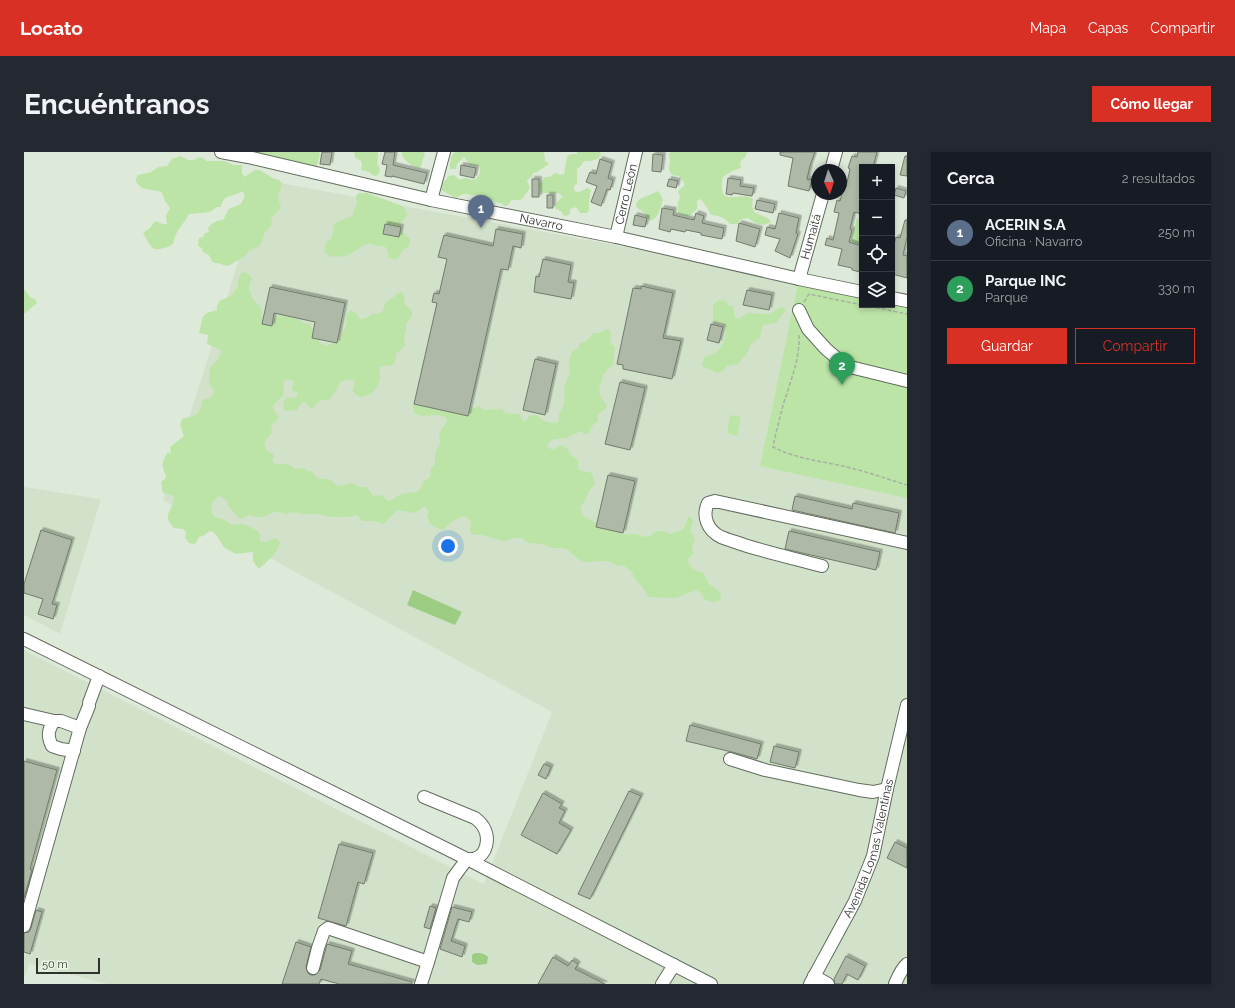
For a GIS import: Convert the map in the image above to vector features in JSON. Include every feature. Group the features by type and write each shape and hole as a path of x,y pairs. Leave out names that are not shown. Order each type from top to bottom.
{"street":[{"name":"Navarro","path":"221,152 249,155 431,200 616,237 859,291"},
{"path":"431,200 444,152"},
{"name":"Cerro León","path":"616,237 636,152"},
{"path":"833,164 836,152"},
{"name":"Humaitá","path":"799,279 821,200"},
{"path":"895,299 907,301"},
{"path":"799,310 808,329 826,349 846,366 907,381"},
{"path":"822,566 757,549 720,536 712,530 706,521 705,510 708,503 715,501 907,543"},
{"path":"24,639 467,859 708,983"},
{"path":"24,926 80,728 99,676"},
{"name":"Avenida Lomas Valentinas","path":"812,980 855,902 873,856 907,704"},
{"path":"24,714 54,722 61,721 80,728"},
{"path":"54,722 49,729 48,736 52,746 61,750 74,751"},
{"path":"730,759 766,770 859,790 874,792 887,789"},
{"path":"421,984 453,878 467,859 477,858 483,853 487,841 486,830 474,818 424,796"},
{"path":"314,968 318,948 324,930 328,928 428,962"},
{"path":"895,984 900,973 907,964"},
{"path":"662,984 674,965"},
{"path":"812,980 828,984"}],"path":[{"path":"799,310 809,294 859,304"},
{"path":"878,308 907,314"},
{"path":"800,332 800,346 772,447 787,454 867,472 907,485"}],"shaded area":[{"path":"258,152 319,152 320,154 316,166 304,165 300,162 295,164 259,154"},
{"path":"354,152 378,152 377,164 380,170 378,175 374,176 369,172 361,170 362,163 360,160 355,158"},
{"path":"402,152 424,152 425,155 421,166 419,168 409,164 402,156"},
{"path":"455,152 544,152 545,161 549,164 533,173 532,177 528,179 527,181 530,188 520,200 512,200 506,206 492,200 481,203 476,195 465,194 456,198 441,190 442,184 449,176 454,175 459,180 465,178 474,180 480,174 479,166 470,165 464,157 457,164 456,169 450,169 451,158"},
{"path":"577,152 600,152 601,154 597,159 592,161 584,161 577,169 577,183 574,186 574,189 577,192 587,188 591,190 589,210 587,213 580,213 576,207 570,209 570,214 566,216 555,208 557,202 563,196 557,193 542,193 539,185 545,177 549,177 556,173 560,175 564,174 567,156 577,154"},
{"path":"671,152 747,152 746,156 740,162 741,168 732,171 723,177 723,193 725,196 729,197 744,196 753,199 752,206 754,212 766,217 771,222 761,225 748,218 741,219 737,224 730,224 721,217 711,215 700,199 697,201 697,209 689,216 684,216 678,213 678,203 680,197 678,191 685,185 679,176 672,175 669,168 669,154"},
{"path":"180,156 189,160 202,158 207,161 225,161 233,165 242,165 242,173 244,177 255,170 260,170 282,183 278,197 281,208 272,217 271,226 265,232 261,244 250,250 245,256 230,265 226,266 214,263 210,256 203,252 202,248 198,246 199,238 203,237 205,233 209,232 208,228 212,223 223,220 229,209 241,204 245,196 243,192 226,197 221,207 217,207 210,212 189,214 178,231 173,244 168,247 160,249 153,248 143,233 150,228 155,221 167,224 166,216 170,208 162,193 159,191 142,188 136,182 136,178 138,175 151,172 158,167 167,166 172,159"},
{"path":"264,180 799,279 859,304 859,308 895,308 895,306 907,306 907,984 108,984 29,964 24,979 24,650 484,884 552,712 163,500"},
{"path":"657,191 660,193 663,200 657,215 650,221 646,217 645,213 637,208 636,204 640,199"},
{"path":"359,193 367,193 400,205 408,214 398,229 410,239 410,243 397,259 388,257 388,251 384,246 370,244 362,246 344,257 330,257 324,251 326,243 332,237 334,224 353,216 353,212 357,204 356,196"},
{"path":"857,219 859,219 859,243 856,244 852,242 853,230"},
{"path":"242,272 250,275 252,279 249,290 254,300 261,308 262,320 272,321 280,315 298,319 303,323 310,324 318,340 326,346 341,339 342,333 346,326 347,315 351,310 356,313 360,319 367,318 372,314 381,313 385,303 401,292 403,294 404,302 410,308 412,313 411,317 406,323 406,332 404,336 405,345 396,354 396,359 393,365 379,368 379,384 373,392 366,396 357,396 352,390 355,382 350,379 341,381 329,400 320,400 313,408 310,408 304,402 297,410 288,411 284,410 283,408 284,401 286,398 297,397 298,393 292,390 294,380 285,380 283,384 284,393 273,407 279,418 271,426 272,431 264,443 267,451 272,453 274,456 272,461 275,464 288,464 295,469 304,468 308,471 312,471 317,478 331,480 338,486 353,483 359,487 367,487 373,496 382,495 388,501 397,496 417,492 421,488 423,482 430,477 431,468 435,464 437,448 440,443 439,435 447,422 446,418 443,416 423,416 414,413 413,404 416,401 458,410 471,409 479,406 484,410 502,409 505,413 519,414 523,421 527,420 529,416 535,415 547,422 557,423 559,421 559,414 563,406 565,394 564,388 570,372 569,360 573,350 579,348 579,343 586,341 594,333 600,333 606,329 610,330 610,341 615,348 613,365 607,369 606,373 603,375 599,391 599,394 607,404 606,408 599,414 598,421 593,425 588,434 584,434 581,431 566,438 553,440 547,447 553,450 561,445 567,448 571,455 579,462 579,470 592,473 595,484 589,491 585,501 580,507 583,516 593,521 600,527 618,530 622,535 636,534 644,537 650,536 657,531 664,531 670,534 683,530 689,516 693,522 690,531 695,539 692,546 693,554 688,559 689,565 693,569 703,573 709,584 720,592 720,600 715,602 705,600 701,593 696,590 676,598 648,597 631,571 623,565 618,566 608,561 584,562 578,559 567,549 552,548 543,544 529,543 521,538 502,541 483,535 475,535 470,531 470,520 464,516 453,521 441,530 430,524 427,516 429,513 425,506 415,513 397,510 384,524 374,521 363,521 357,515 347,517 331,517 293,512 285,514 277,511 264,517 250,515 240,519 231,509 226,500 218,496 212,506 214,517 223,519 232,525 242,524 258,531 262,542 278,539 280,542 278,549 266,563 258,568 253,561 253,552 236,554 225,548 213,532 210,531 199,537 195,544 189,543 185,538 186,532 183,529 174,528 168,519 174,496 163,493 161,482 166,478 163,462 168,452 171,454 170,447 184,436 180,425 182,419 199,412 202,400 209,398 212,395 214,389 210,386 209,382 210,367 218,360 219,353 221,355 221,350 207,344 208,335 199,333 203,316 217,310 220,300 232,295 238,286 238,280"},
{"path":"799,279 859,291 859,308 895,308 895,299 907,301 907,498 760,466"},
{"path":"24,289 31,298 35,299 37,303 24,314"},
{"path":"719,300 726,301 729,306 733,306 735,317 739,319 747,313 769,314 782,307 785,311 776,323 763,325 760,338 751,344 748,352 738,364 727,366 723,371 717,373 704,367 702,364 704,358 715,353 719,349 724,339 726,331 724,324 715,322 713,318 713,305"},
{"path":"730,415 741,417 737,436 727,433"},
{"path":"24,487 101,499 60,634 24,615"},
{"path":"413,590 462,612 455,625 407,605"},
{"path":"475,953 488,957 487,964 477,965 472,962 472,955"}],"building":[{"path":"322,152 332,152 330,165 320,164"},
{"path":"385,152 395,152 393,165 427,173 424,184 392,176 385,176 387,165 382,164"},
{"path":"780,152 815,152 807,179 811,180 809,191 788,186 793,158 780,155"},
{"path":"858,152 877,152 874,164 859,164 859,213 854,212 849,242 859,245 859,272 852,270 852,268 838,265 842,249 825,245 827,238 833,240 839,213 834,212 837,200 847,200 847,182 850,169 848,168 852,156 857,157"},
{"path":"653,154 663,155 661,172 652,171"},
{"path":"905,156 907,156 907,176 900,175"},
{"path":"600,159 612,163 608,178 613,180 610,190 607,189 601,206 591,202 597,186 586,182 590,172 596,174"},
{"path":"461,165 476,168 474,178 460,175"},
{"path":"728,178 741,180 740,186 754,188 752,196 733,193 732,195 726,194"},
{"path":"532,179 539,179 539,197 532,197"},
{"path":"669,179 678,181 676,188 667,186"},
{"path":"896,188 906,191 904,198 895,195"},
{"path":"547,195 553,195 553,208 547,208"},
{"path":"757,200 775,204 773,213 755,209"},
{"path":"662,208 674,210 673,215 694,220 696,213 704,216 702,223 724,228 722,239 701,235 701,233 686,230 685,232 671,229 670,232 659,229"},
{"path":"779,213 799,218 796,233 798,234 790,258 775,251 780,239 765,235 767,227 775,229"},
{"path":"635,215 647,218 645,227 633,225"},
{"path":"905,220 907,220 907,237 903,255 907,256 907,278 895,275 895,241 896,237 900,238"},
{"path":"739,223 760,229 755,247 736,241"},
{"path":"385,224 401,227 399,237 383,234"},
{"path":"496,229 523,234 521,248 513,246 508,270 501,269 468,416 414,404 437,303 432,302 434,293 439,294 447,259 438,257 444,235 493,246"},
{"path":"543,259 571,265 568,282 574,283 571,299 534,292 536,276 539,277"},
{"path":"641,286 673,293 663,338 681,341 672,379 623,369 623,365 617,364 633,288 641,289"},
{"path":"270,287 345,303 337,343 312,338 315,322 274,313 272,326 262,324"},
{"path":"747,290 772,295 769,310 743,305"},
{"path":"711,324 723,327 719,343 707,340"},
{"path":"535,359 556,364 545,415 523,410"},
{"path":"620,382 645,388 630,450 605,444"},
{"path":"608,475 635,481 623,533 596,527"},
{"path":"795,496 852,509 853,503 899,513 895,533 792,510"},
{"path":"41,530 72,540 52,604 57,605 53,619 38,614 43,599 24,593 24,584"},
{"path":"789,531 880,552 876,570 785,549"},
{"path":"690,725 761,744 757,759 686,741"},
{"path":"774,746 799,752 795,768 770,762"},
{"path":"24,761 57,770 30,869 32,870 24,898"},
{"path":"544,764 551,767 546,779 538,775"},
{"path":"629,791 641,796 590,899 578,894"},
{"path":"543,793 562,804 559,808 565,811 559,823 571,830 557,854 521,835"},
{"path":"895,842 907,848 907,868 887,858"},
{"path":"339,844 373,853 364,884 358,882 346,926 318,918"},
{"path":"430,906 436,908 430,929 424,927"},
{"path":"452,907 472,912 469,922 458,919 451,941 465,946 462,957 440,949"},
{"path":"36,910 42,912 30,954 24,952 24,933 29,932"},
{"path":"296,942 311,947 306,967 308,973 311,975 315,975 320,970 327,944 352,951 348,964 412,982 412,984 339,984 321,979 319,984 282,984"},
{"path":"846,956 865,966 858,980 847,974 842,984 835,984 834,979"},
{"path":"553,957 568,966 572,960 578,964 575,969 605,984 538,984"}],"place":[{"name":"ACERIN S.A","path":"481,228"},
{"name":"Parque INC","path":"842,385"}]}
